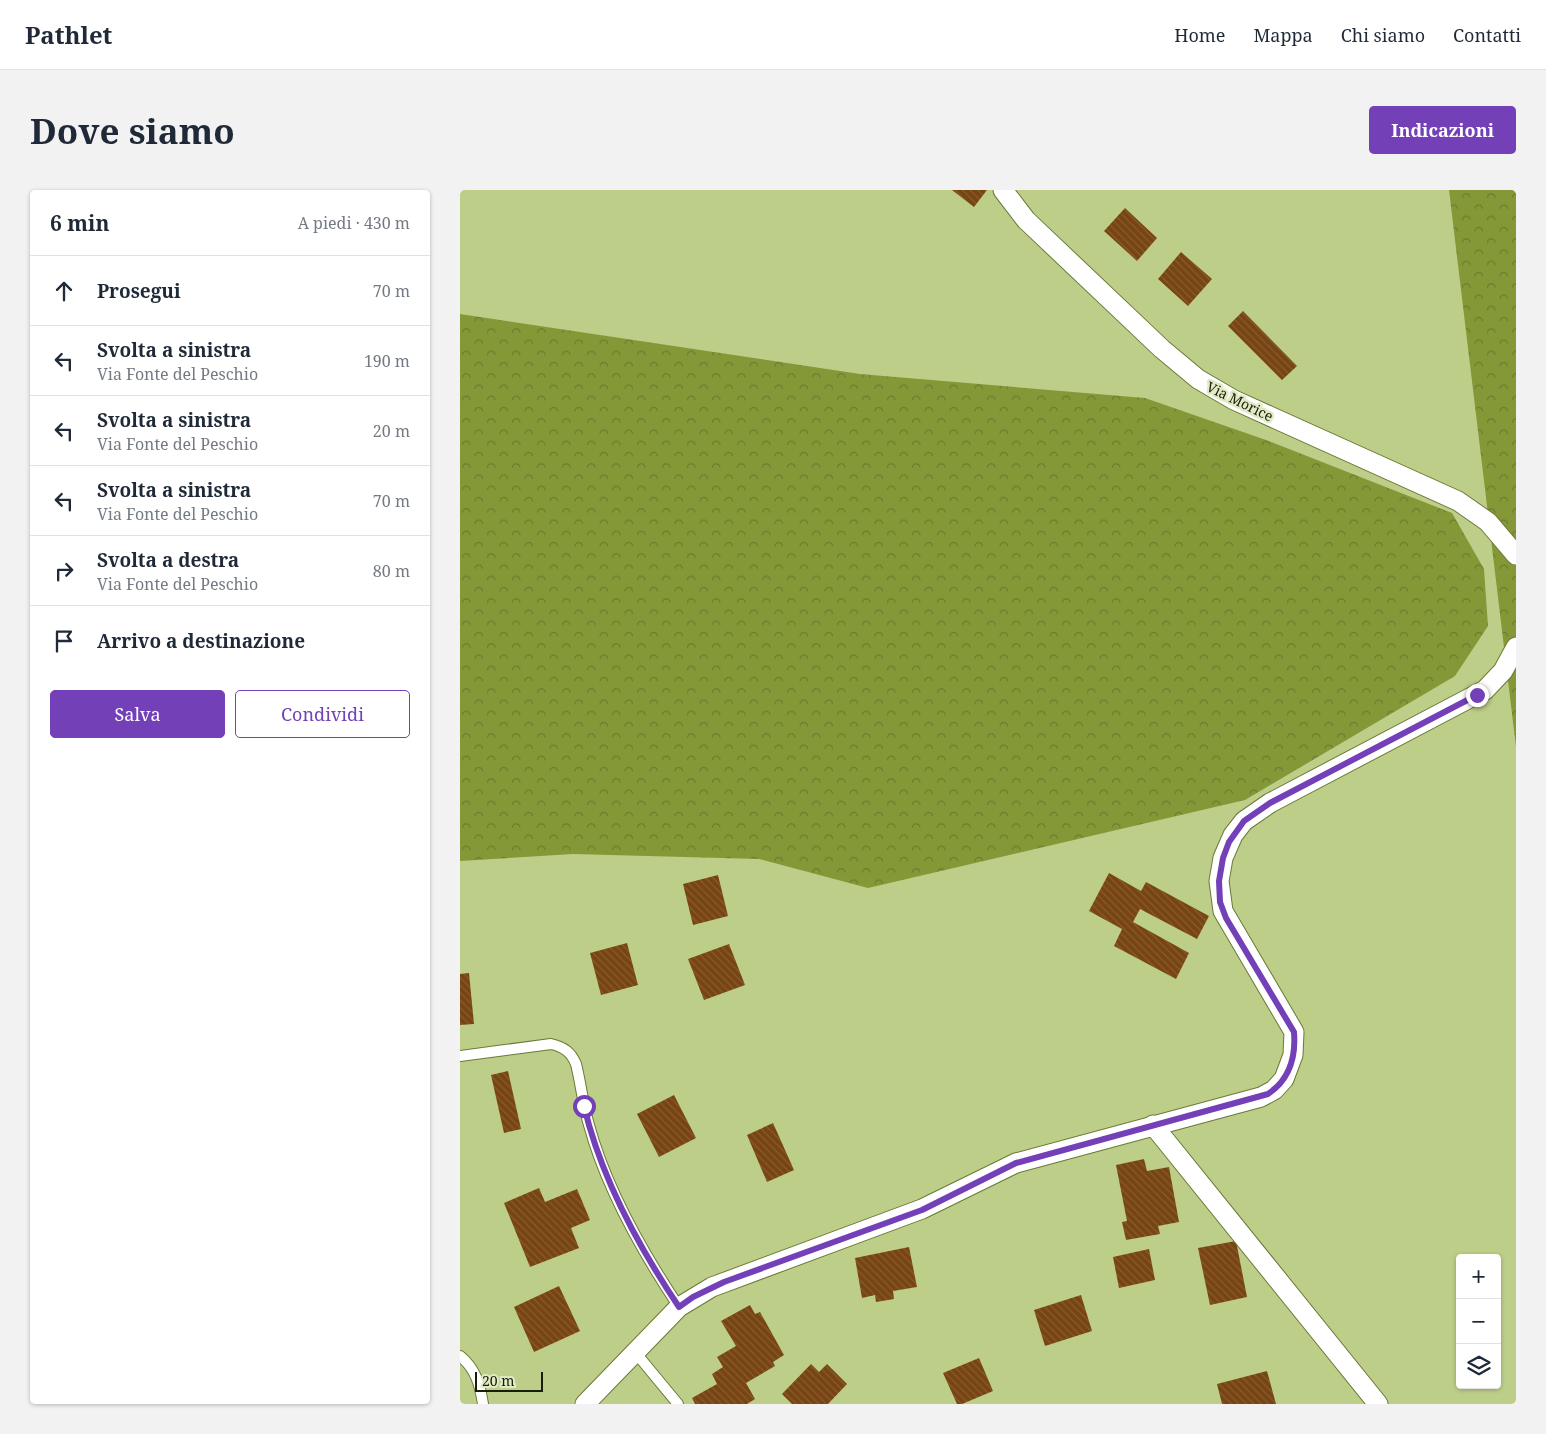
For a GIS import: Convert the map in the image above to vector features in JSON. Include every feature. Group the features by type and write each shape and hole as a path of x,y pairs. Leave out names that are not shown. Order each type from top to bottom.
{"street":[{"name":"Via Morice","path":"1003,190 1026,220 1162,349 1198,379 1225,396 1458,501 1488,522 1516,555"},
{"path":"585,1404 679,1307 693,1297 724,1282 922,1210 1005,1167 1268,1094 1284,1079 1291,1064 1295,1040 1292,1026 1226,918 1220,902 1219,881 1223,858 1238,828 1251,815 1270,803 1477,695 1498,677 1516,647"},
{"path":"1153,1125 1378,1404"}],"lane":[{"path":"460,1056 551,1044 560,1046 572,1056 576,1064 589,1125 603,1166 649,1261 679,1307"},
{"path":"636,1352 678,1404"},
{"path":"460,1356 468,1362 476,1375 484,1404"}],"green space":[{"path":"1449,190 1516,190 1516,747"},
{"path":"460,314 860,374 1145,398 1266,440 1452,513 1484,569 1488,626 1455,676 1245,800 868,888 759,859 573,854 460,861"}],"building":[{"path":"952,190 987,190 974,207"},
{"path":"1125,208 1157,238 1137,261 1104,231"},
{"path":"1181,252 1212,279 1188,306 1158,279"},
{"path":"1243,311 1297,366 1282,380 1228,326"},
{"path":"1109,873 1141,891 1146,882 1209,916 1197,939 1140,909 1133,922 1189,953 1176,979 1114,946 1122,929 1089,911"},
{"path":"718,875 728,916 693,925 683,884"},
{"path":"627,943 638,985 601,995 590,953"},
{"path":"729,944 745,985 704,1000 688,959"},
{"path":"469,973 474,1024 460,1025 460,974"},
{"path":"508,1071 521,1129 504,1133 491,1075"},
{"path":"674,1095 696,1138 659,1157 637,1114"},
{"path":"773,1123 794,1170 767,1182 747,1135"},
{"path":"1144,1159 1147,1171 1169,1167 1179,1222 1158,1226 1160,1234 1126,1240 1122,1222 1127,1221 1116,1165"},
{"path":"539,1188 545,1202 577,1189 590,1220 571,1228 579,1248 530,1267 504,1203"},
{"path":"1236,1241 1247,1297 1210,1305 1198,1248"},
{"path":"909,1247 917,1287 893,1291 894,1299 876,1302 875,1295 862,1298 855,1258"},
{"path":"1149,1249 1155,1280 1119,1288 1113,1257"},
{"path":"559,1286 580,1331 534,1352 514,1307"},
{"path":"1081,1295 1092,1331 1045,1346 1034,1310"},
{"path":"750,1305 755,1314 760,1312 784,1355 773,1362 775,1366 746,1383 755,1399 747,1404 695,1404 692,1398 717,1384 712,1374 723,1367 717,1357 736,1346 721,1321"},
{"path":"979,1358 993,1391 962,1404 957,1404 943,1373"},
{"path":"811,1364 819,1372 827,1364 847,1384 828,1404 792,1404 782,1394"},
{"path":"1267,1371 1276,1404 1222,1404 1217,1384"}],"route":[{"path":"584,1106 603,1166 634,1232 649,1261 679,1307 693,1297 724,1282 922,1210 994,1172 1016,1163 1268,1094 1280,1085 1291,1064 1295,1040 1294,1032 1226,918 1220,902 1219,881 1223,858 1233,835 1244,821 1270,803 1477,695"}]}
